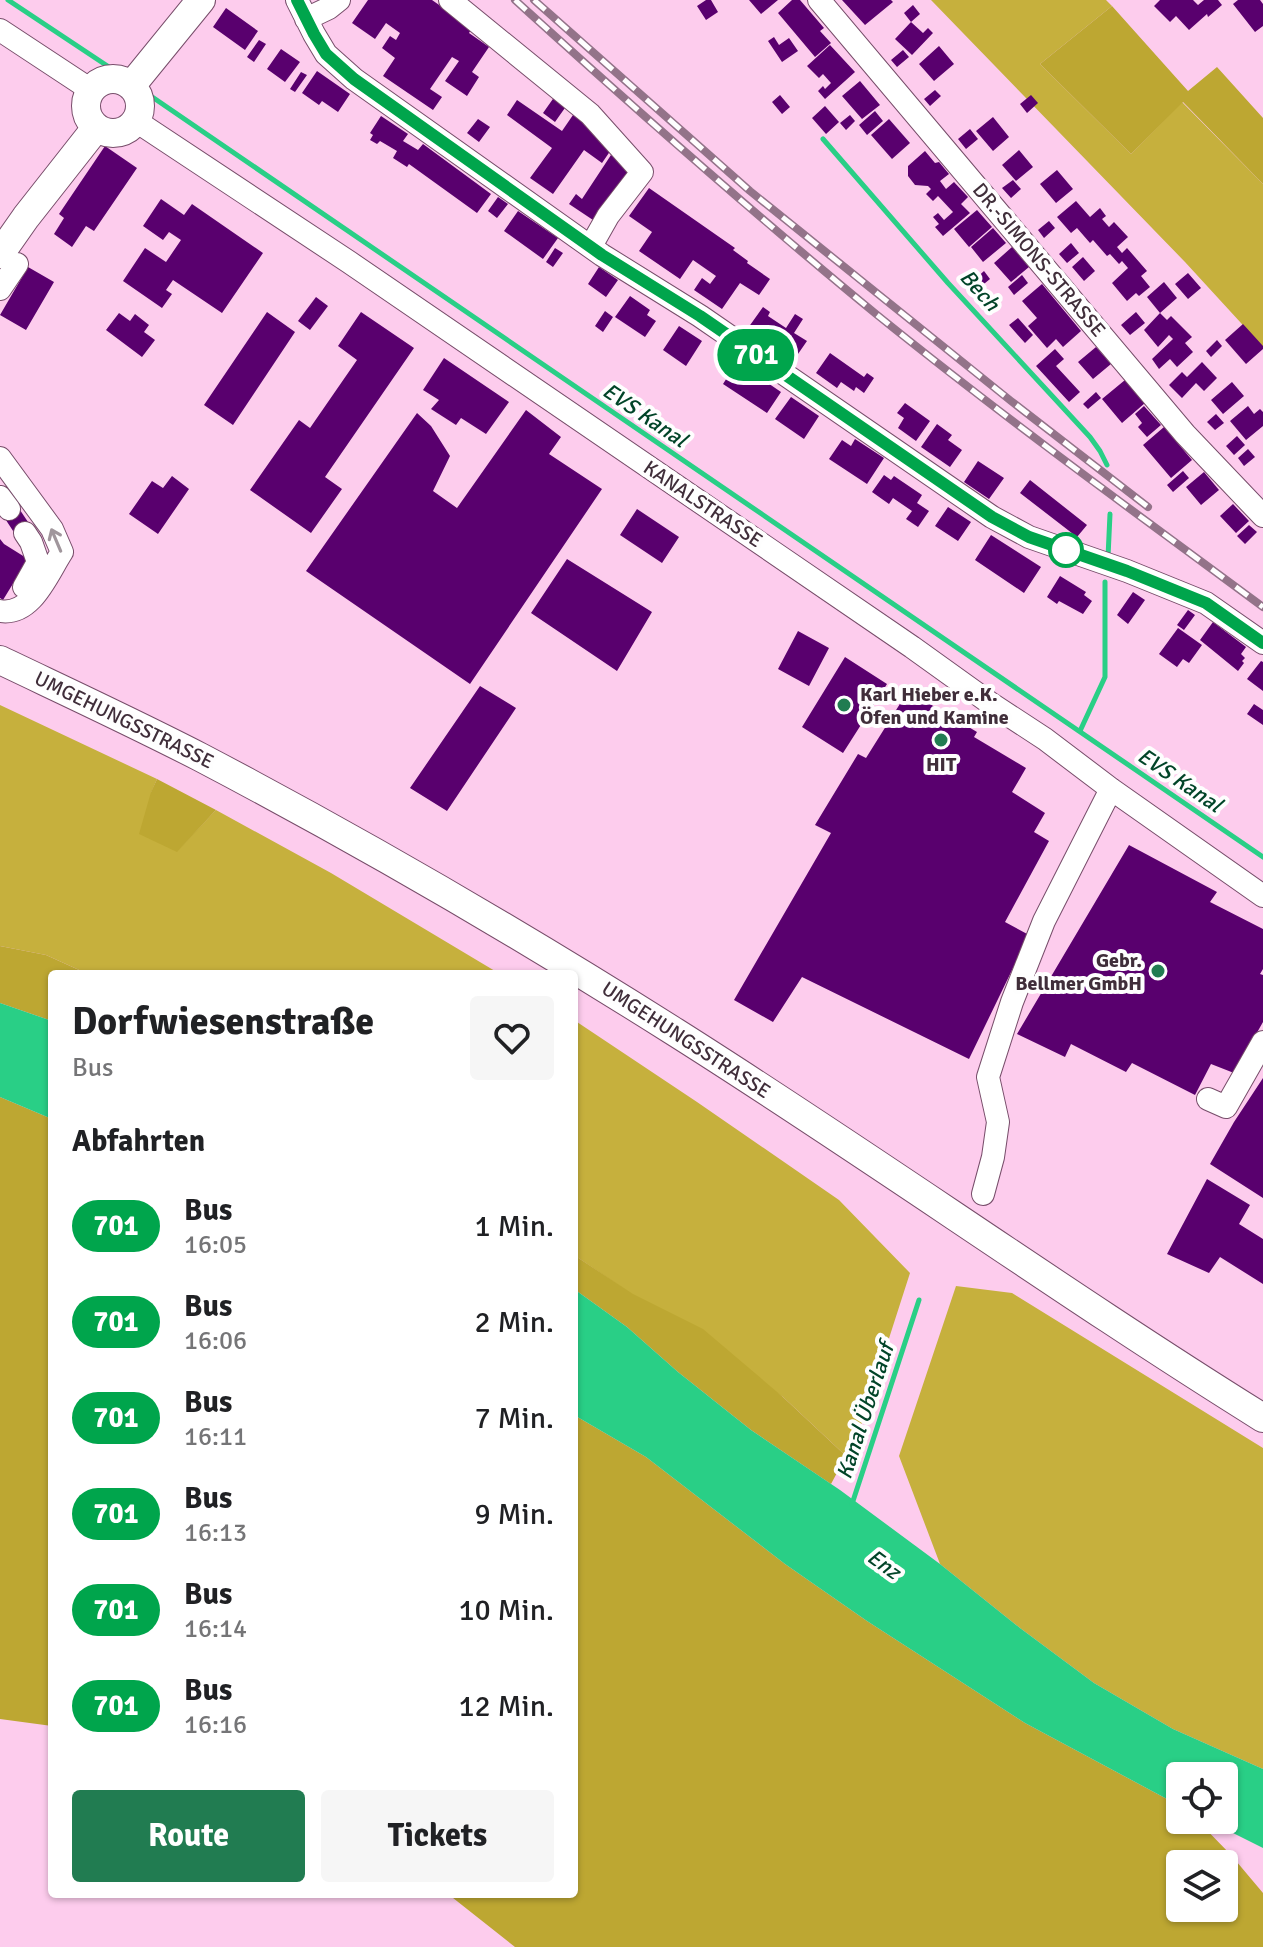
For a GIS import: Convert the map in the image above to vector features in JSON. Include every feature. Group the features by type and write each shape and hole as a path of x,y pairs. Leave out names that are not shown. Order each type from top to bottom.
{"main road":[{"path":"131,86 201,0"},
{"path":"108,80 119,80 131,86 140,103 136,121 130,128 118,133 107,133 96,128 87,114 91,90 108,80"},
{"path":"9,259 26,217 96,128"},
{"name":"UMGEHUNGSSTRASSE","path":"0,660 127,720 249,783 361,844 575,970"},
{"name":"UMGEHUNGSSTRASSE","path":"578,972 712,1056 1263,1418"}],"street":[{"path":"339,0 329,8 302,9 326,54 354,79 591,246 700,316 992,517 1029,537 1206,603 1263,643"},
{"path":"450,0 590,114 642,172 608,216 591,246"},
{"name":"DR.-SIMONS-STRASSE","path":"819,0 1185,434 1263,516"},
{"path":"0,30 91,90"},
{"name":"KANALSTRASSE","path":"136,121 728,520 1045,739 1263,896"},
{"path":"0,289 9,259"},
{"path":"0,458 52,529 62,552 29,604 5,612"},
{"path":"5,612 38,562 25,533"},
{"path":"983,1194 998,1122 988,1077 1044,921 1111,789"},
{"path":"1208,1099 1226,1107 1263,1042"}],"shaded area":[{"path":"931,0 1106,0 1112,6 1040,64 1131,154 1182,102 1263,184 1263,347 1185,262"},
{"path":"1112,6 1188,91 1217,67 1263,118 1263,184 1183,102 1131,154 1040,64"},
{"path":"0,705 157,779 151,793 177,851 216,810 331,873 493,970 79,970 46,955 0,946"},
{"path":"157,779 216,810 177,852 139,834"},
{"path":"0,946 46,955 79,970 48,970 48,1020 0,1003"},
{"path":"578,1023 839,1200 910,1273 856,1441 846,1456 783,1397 578,1258"},
{"path":"0,1097 48,1117 48,1725 0,1719"},
{"path":"578,1258 633,1294 703,1329 783,1397 846,1456 831,1484 751,1430 627,1327 578,1292"},
{"path":"956,1286 1012,1293 1263,1448 1263,1769 1173,1729 1094,1683 940,1564 899,1456"},
{"path":"578,1417 646,1457 785,1564 867,1621 1025,1723 1166,1799 1166,1834 1211,1834 1226,1850 1166,1850 1166,1922 1238,1922 1238,1863 1263,1893 1263,1947 515,1947 453,1898 578,1898"}],"water":[{"path":"0,1003 48,1020 48,1117 0,1097"},
{"name":"Enz","path":"578,1292 627,1327 751,1430 840,1490 1094,1683 1173,1729 1263,1769 1263,1848 1235,1834 1238,1834 1238,1762 1166,1762 1166,1799 1025,1723 785,1564 646,1457 578,1417"}],"building":[{"path":"368,0 432,0 472,28 469,33 489,47 472,72 479,77 467,96 445,81 459,61 452,57 430,89 442,97 433,110 383,76 395,58 382,48 390,36 396,40 400,33 386,23 375,39 352,23"},
{"path":"711,0 718,12 706,20 697,6"},
{"path":"749,0 778,0 761,14"},
{"path":"792,0 800,0 824,28 820,31 831,43 815,57 778,13"},
{"path":"842,0 891,0 893,2 865,25"},
{"path":"1160,0 1193,0 1198,5 1204,0 1218,0 1222,5 1189,30 1176,16 1170,22 1154,6"},
{"path":"1238,0 1260,0 1263,4 1263,26 1255,32 1233,4"},
{"path":"913,5 920,14 911,22 904,13"},
{"path":"226,8 258,31 245,50 213,27"},
{"path":"911,22 923,33 928,28 933,33 912,55 895,39"},
{"path":"774,37 779,45 789,38 798,51 782,62 768,41"},
{"path":"259,40 266,44 254,62 247,57"},
{"path":"830,45 855,72 825,99 818,91 831,83 823,74 819,78 807,66"},
{"path":"939,46 954,64 934,81 919,64"},
{"path":"281,49 300,62 285,82 267,69"},
{"path":"903,50 909,57 897,67 891,60"},
{"path":"317,71 350,94 338,112 322,101 319,105 302,93"},
{"path":"301,72 307,75 295,92 290,89"},
{"path":"860,81 880,105 862,119 842,96"},
{"path":"935,90 941,96 930,106 924,99"},
{"path":"780,95 790,107 782,114 772,102"},
{"path":"1031,95 1038,103 1027,113 1020,104"},
{"path":"555,96 567,105 555,122 543,113"},
{"path":"517,100 562,131 573,115 615,144 602,163 584,150 553,194 530,178 552,148 507,115"},
{"path":"825,106 839,122 826,134 812,118"},
{"path":"875,111 883,121 867,135 859,125"},
{"path":"850,115 855,121 846,130 840,123"},
{"path":"381,116 408,134 403,141 418,150 423,144 491,194 477,213 409,164 407,167 393,158 397,151 380,141 377,144 370,140 373,135 370,133"},
{"path":"993,117 1009,137 993,151 976,131"},
{"path":"478,119 490,127 479,142 467,133"},
{"path":"889,119 910,143 892,159 871,135"},
{"path":"970,129 978,139 966,149 958,139"},
{"path":"105,146 137,168 94,231 86,226 72,247 54,234 64,218 59,214"},
{"path":"1019,150 1033,167 1016,181 1002,165"},
{"path":"925,151 949,174 940,181 946,189 954,182 968,197 961,204 970,213 943,236 935,227 939,224 933,217 938,213 944,220 953,212 938,196 933,201 926,194 931,189 928,186 915,185 908,176 908,166"},
{"path":"611,155 632,169 596,222 569,204 576,194 582,199"},
{"path":"1057,170 1073,189 1056,203 1040,184"},
{"path":"1013,180 1021,189 1011,198 1002,188"},
{"path":"649,188 735,248 733,250 747,263 770,279 759,295 740,283 722,309 694,290 702,278 710,284 716,276 693,260 680,279 639,251 652,232 629,216"},
{"path":"498,197 508,204 497,218 488,211"},
{"path":"161,199 184,215 192,204 263,253 222,313 173,280 166,290 172,294 162,308 123,281 145,248 166,262 181,240 169,232 163,240 143,226"},
{"path":"1076,201 1090,217 1100,208 1106,216 1102,219 1109,227 1114,222 1128,237 1117,247 1122,253 1127,248 1147,271 1141,276 1150,287 1139,296 1136,293 1127,301 1112,283 1128,268 1122,261 1119,264 1110,254 1107,256 1077,228 1071,233 1057,217"},
{"path":"977,210 992,227 969,247 954,229"},
{"path":"518,211 558,238 543,259 504,231"},
{"path":"1049,221 1055,228 1044,238 1038,230"},
{"path":"993,228 1006,243 983,262 971,247"},
{"path":"1071,243 1079,253 1067,263 1059,254"},
{"path":"1012,247 1029,267 1011,282 994,263"},
{"path":"555,248 563,253 553,267 546,262"},
{"path":"1083,257 1095,271 1084,281 1072,267"},
{"path":"28,267 54,282 26,330 0,315"},
{"path":"599,267 618,280 606,297 588,284"},
{"path":"984,271 990,279 979,288 973,281"},
{"path":"1188,273 1201,288 1188,299 1175,284"},
{"path":"1022,275 1028,283 1014,295 1008,287"},
{"path":"1164,282 1177,298 1160,313 1147,297"},
{"path":"1042,284 1081,331 1063,347 1056,339 1047,348 1028,326 1037,318 1022,301"},
{"path":"630,296 650,310 647,315 656,321 645,337 615,317"},
{"path":"316,297 328,306 310,330 298,321"},
{"path":"763,307 770,312 768,316 786,328 795,314 803,319 794,333 807,341 798,354 785,345 792,336 784,331 774,345 748,328"},
{"path":"605,311 613,317 603,332 595,326"},
{"path":"267,312 295,332 233,425 204,405"},
{"path":"361,312 414,348 325,477 342,489 311,533 250,490 299,420 310,428 357,360 338,346"},
{"path":"1136,312 1145,323 1130,335 1121,325"},
{"path":"119,313 130,321 135,314 149,325 144,332 155,340 142,357 106,330"},
{"path":"1160,313 1167,320 1171,316 1192,337 1185,343 1193,352 1177,367 1170,359 1159,369 1152,359 1173,339 1169,335 1158,347 1144,330"},
{"path":"1018,318 1033,335 1025,343 1009,325"},
{"path":"1243,324 1263,346 1246,364 1225,340"},
{"path":"679,326 702,341 686,366 663,350"},
{"path":"1217,340 1222,346 1211,357 1206,351"},
{"path":"1096,347 1111,364 1093,379 1078,362"},
{"path":"1055,349 1064,359 1056,366 1080,392 1069,402 1036,366"},
{"path":"830,353 864,377 867,373 874,378 864,393 856,387 854,391 841,382 837,388 816,373"},
{"path":"444,358 509,402 486,434 461,418 456,425 431,409 439,400 423,390"},
{"path":"737,362 781,392 767,413 723,384"},
{"path":"1202,362 1217,378 1204,391 1196,383 1182,398 1169,385 1182,372 1187,377"},
{"path":"1125,380 1145,403 1122,423 1102,399"},
{"path":"1232,382 1244,396 1223,414 1211,400"},
{"path":"1096,392 1101,398 1088,409 1083,404"},
{"path":"791,397 819,416 804,439 775,419"},
{"path":"905,403 930,421 916,441 898,428 904,418 897,413"},
{"path":"1144,406 1161,425 1147,437 1138,427 1142,423 1135,414"},
{"path":"1248,406 1254,414 1260,409 1263,412 1263,426 1246,440 1230,421"},
{"path":"526,410 561,437 549,454 602,489 470,684 306,571 417,413 431,426 450,456 433,491 457,508"},
{"path":"1216,414 1224,423 1215,430 1207,422"},
{"path":"937,424 952,435 948,440 962,450 950,467 921,447"},
{"path":"1164,427 1192,460 1171,478 1143,445"},
{"path":"1237,436 1245,445 1234,455 1226,446"},
{"path":"855,439 884,458 867,484 829,459 842,440 851,446"},
{"path":"1248,449 1255,457 1244,466 1238,458"},
{"path":"978,461 1004,478 989,499 964,482"},
{"path":"1183,471 1189,478 1173,492 1167,485"},
{"path":"1204,472 1219,490 1201,505 1186,487"},
{"path":"884,475 891,480 894,476 922,495 917,503 929,511 918,527 906,519 912,511 893,498 889,504 872,492"},
{"path":"172,476 189,489 158,534 129,514 152,481 163,488"},
{"path":"1030,480 1087,525 1077,537 1020,493"},
{"path":"16,504 32,528 17,537 2,514"},
{"path":"1233,504 1249,521 1236,533 1220,516"},
{"path":"948,507 971,522 958,541 935,526"},
{"path":"637,509 679,537 662,563 620,535"},
{"path":"1249,525 1257,532 1245,544 1237,536"},
{"path":"991,535 1041,567 1024,593 975,560"},
{"path":"0,539 28,559 3,600 0,598"},
{"path":"567,559 652,612 617,671 531,613"},
{"path":"1060,576 1086,592 1084,595 1092,601 1083,614 1047,597"},
{"path":"1133,592 1145,600 1128,624 1117,615"},
{"path":"1188,610 1195,615 1184,630 1177,625"},
{"path":"1213,622 1246,647 1241,654 1245,658 1244,663 1238,671 1200,640"},
{"path":"1178,628 1202,645 1189,663 1183,659 1177,667 1159,654"},
{"path":"798,631 829,648 809,686 778,669"},
{"name":"Karl Hieber e.K. Öfen und Kamine","path":"845,657 887,684 843,753 802,727"},
{"path":"1263,662 1263,691 1247,679"},
{"path":"480,686 516,708 447,811 410,788"},
{"path":"908,691 977,732 974,737 1026,768 1012,792 1045,813 1034,832 1049,841 1005,922 1029,935 969,1059 802,977 773,1022 734,1000 831,833 815,825 858,754 866,758"},
{"path":"1254,704 1263,710 1263,725 1247,714"},
{"name":"Gebr. Bellmer GmbH","path":"1129,845 1217,892 1210,902 1263,929 1263,969 1260,974 1263,975 1263,1022 1234,1073 1211,1064 1195,1095 1132,1063 1126,1072 1071,1044 1065,1057 1017,1034"},
{"path":"1263,1078 1263,1198 1210,1164"},
{"path":"1207,1179 1250,1205 1239,1224 1263,1239 1263,1284 1220,1257 1209,1273 1167,1254"}],"waterway":[{"name":"EVS Kanal","path":"8,0 124,77"},
{"name":"EVS Kanal","path":"142,90 1263,857"},
{"name":"Bech","path":"823,139 948,283 1090,437 1107,465"},
{"name":"Bech","path":"1108,557 1110,514"},
{"name":"Bech","path":"1080,731 1105,677 1105,582"},
{"name":"Kanal Überlauf","path":"852,1504 919,1300"}],"railway":[{"path":"515,0 694,159 876,314 1263,607"},
{"path":"534,0 750,191 1148,507"}],"bus line":[{"name":"701","path":"297,0 326,54 354,79 602,255 700,316 992,517 1029,537 1206,603 1263,643"}],"place":[{"name":"Karl Hieber e.K. Öfen und Kamine","path":"844,705"},
{"name":"HIT","path":"941,740"},
{"name":"Gebr. Bellmer GmbH","path":"1158,971"}]}
